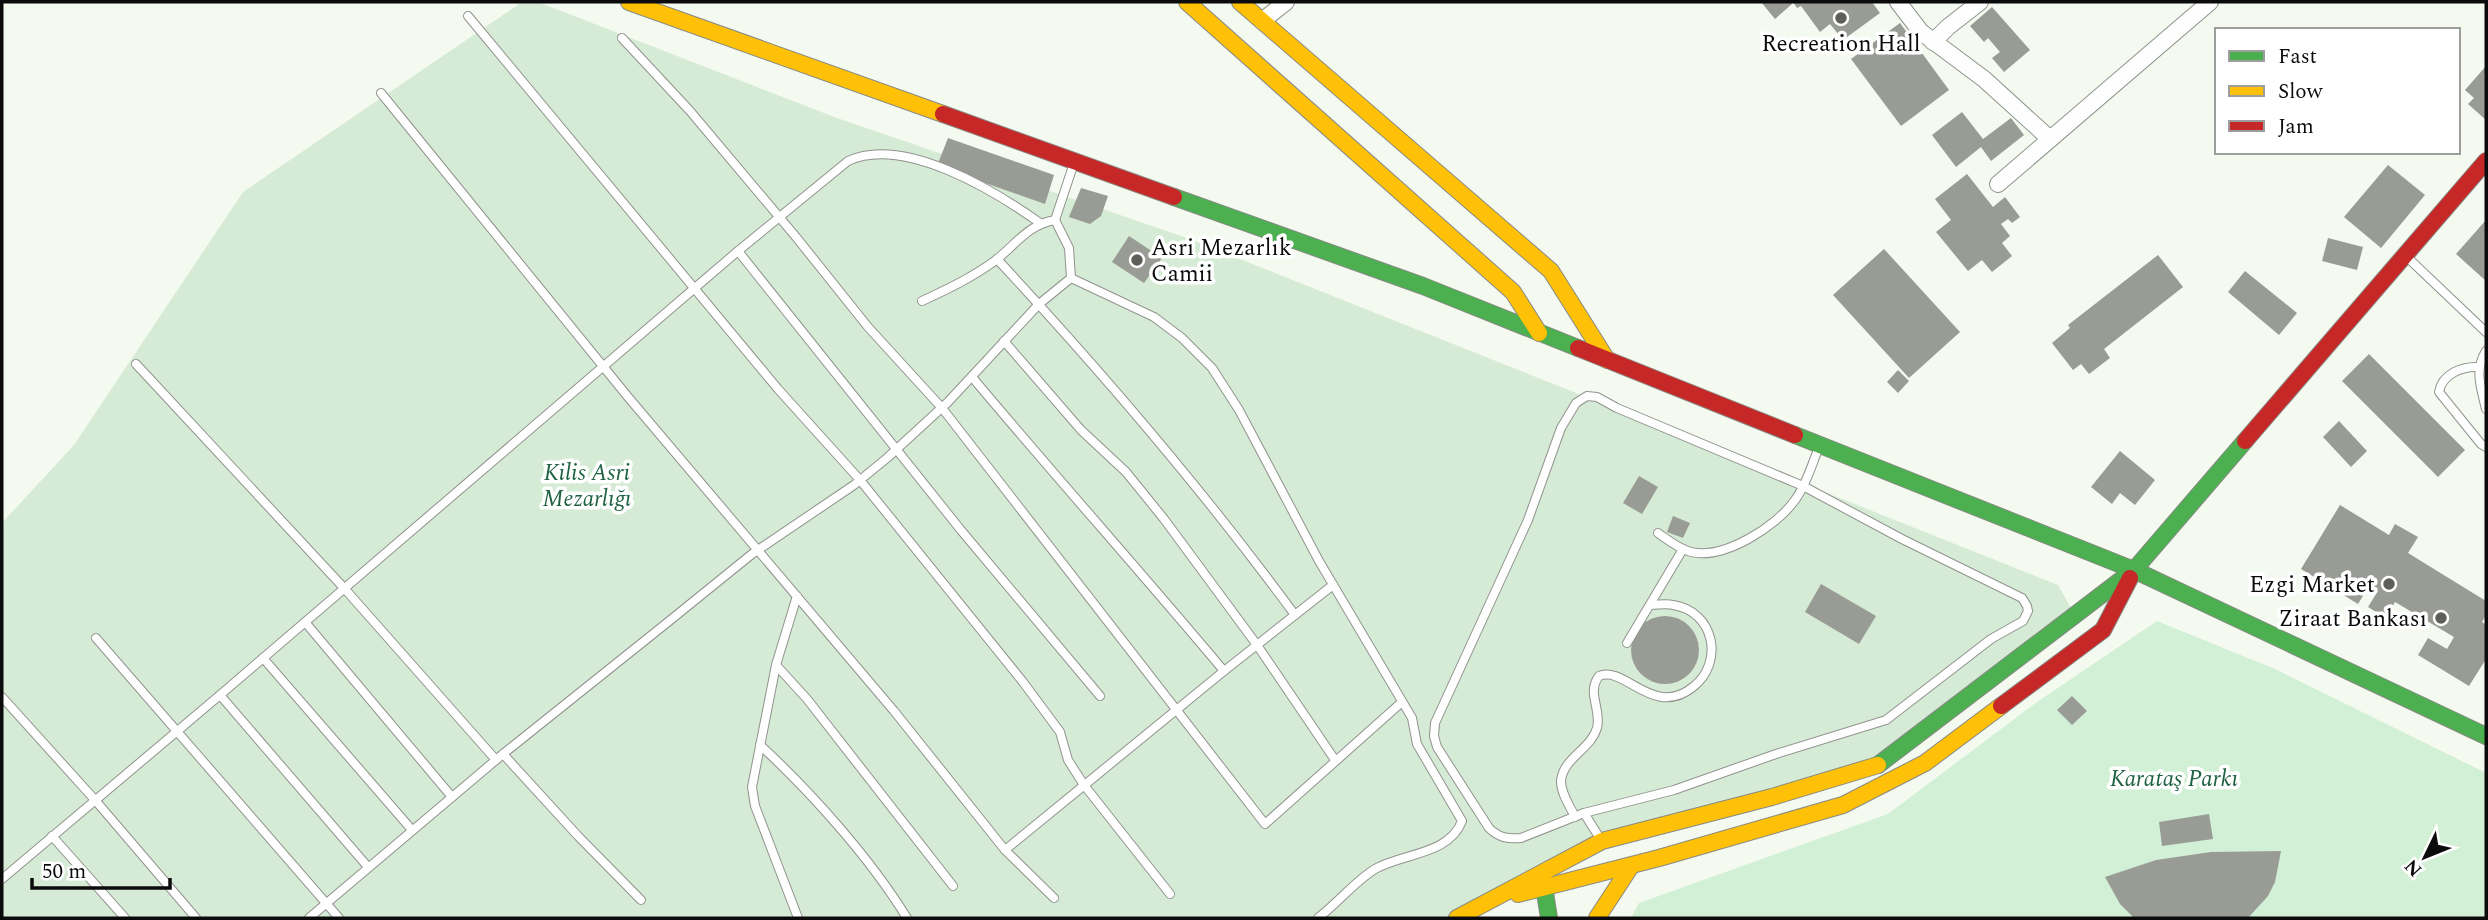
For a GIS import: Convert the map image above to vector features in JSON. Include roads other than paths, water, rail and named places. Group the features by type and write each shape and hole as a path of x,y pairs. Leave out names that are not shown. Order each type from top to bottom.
{"street":[{"path":"629,2 1423,286 2134,570 2486,736"},
{"path":"1187,2 1513,292 1539,332"},
{"path":"1240,2 1551,271 1607,360"},
{"path":"1262,21 1286,2"},
{"path":"1898,2 1921,33 1984,79 2050,139"},
{"path":"1933,42 1980,2"},
{"path":"1998,184 2210,2"},
{"path":"1544,880 1602,841 1772,797 1882,764 2134,570 2486,161"},
{"path":"1457,918 1486,902 1544,880 1631,866 1843,805 1924,763 2103,630 2134,570"},
{"path":"1597,918 1631,866"},
{"path":"1544,880 1549,918"}],"lane":[{"path":"468,16 778,389 860,480 1023,682 1060,732 1068,760 1084,785 1170,894"},
{"path":"622,38 690,111 868,327 942,408 1265,824 1402,702"},
{"path":"382,93 604,366 894,711 1005,850 1054,898"},
{"path":"2,879 737,251 848,161 866,155 889,153 963,177 1015,205 1040,223"},
{"path":"1071,278 1069,248 1055,220 1074,162"},
{"path":"922,301 973,276 1040,223 1055,220"},
{"path":"737,251 960,529 1100,696"},
{"path":"2405,255 2486,332"},
{"path":"997,259 1147,425 1205,496 1295,615"},
{"path":"309,918 499,757 758,551 860,480 898,449 942,408 1039,304 1071,278"},
{"path":"1071,278 1154,317 1189,344 1212,368 1239,410 1333,585 1412,718 1417,744 1462,821 1445,843 1375,869 1318,918"},
{"path":"1004,341 1081,430 1126,472 1257,645 1335,760"},
{"path":"2486,351 2479,367 2486,409"},
{"path":"136,364 499,757 641,900"},
{"path":"2479,367 2467,367 2451,374 2440,385 2439,393 2486,447"},
{"path":"972,377 1224,671"},
{"path":"1587,396 1597,397 1617,408 1803,486 1902,539 2017,595 2027,606 2026,616 2019,624 1990,639 1886,720 1776,754 1674,790 1584,813 1521,838 1511,839 1496,834 1489,828 1437,747 1434,730 1455,677 1528,520 1561,428 1576,403 1587,396"},
{"path":"1658,533 1683,549 1709,553 1754,536 1783,514 1803,486 1820,445"},
{"path":"1628,643 1683,549"},
{"path":"1005,850 1333,585"},
{"path":"797,596 776,665 753,775 752,796 798,918"},
{"path":"1575,817 1564,794 1562,781 1565,770 1597,729 1598,717 1593,690 1599,676 1612,674 1644,692 1667,697 1691,689 1710,664 1713,651 1711,637 1699,619 1672,604 1651,605"},
{"path":"305,622 452,797"},
{"path":"96,638 339,918"},
{"path":"263,658 412,830"},
{"path":"776,665 807,699 953,886"},
{"path":"220,695 368,867"},
{"path":"2,697 196,918"},
{"path":"760,746 816,801 881,880 907,918"},
{"path":"1584,813 1602,841"},
{"path":"52,836 125,918"}],"place":[{"name":"Recreation Hall","path":"1841,18"},
{"name":"Asri Mezarlık Camii","path":"1137,260"},
{"name":"Ezgi Market","path":"2389,584"},
{"name":"Ziraat Bankası","path":"2441,618"}],"park label":[{"name":"Kilis Asri Mezarlığı","path":"587,485"},
{"name":"Karataş Parkı","path":"2174,778"}]}
